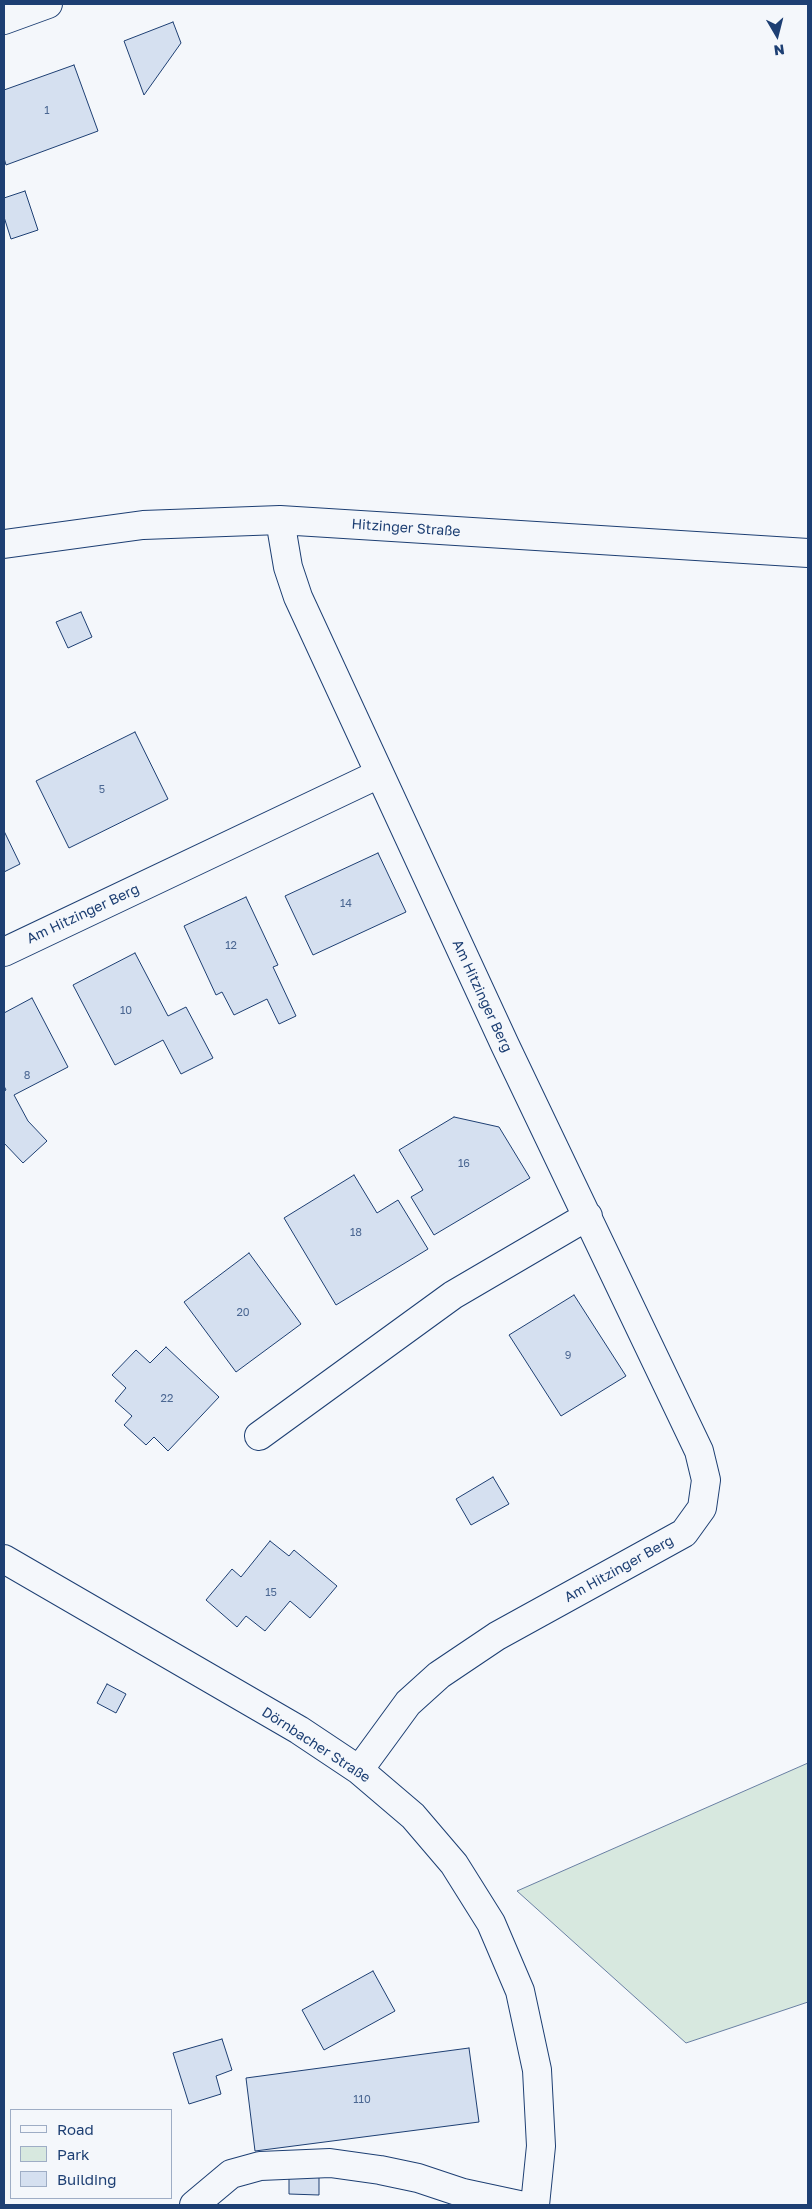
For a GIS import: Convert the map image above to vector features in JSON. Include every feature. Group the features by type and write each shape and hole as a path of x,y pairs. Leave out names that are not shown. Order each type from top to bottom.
{"street":[{"path":"4,20 48,4"},
{"name":"Hitzinger Straße","path":"4,544 144,525 280,520 808,552"},
{"name":"Am Hitzinger Berg","path":"280,520 288,567 298,597 505,1045 699,1451 706,1480 702,1508 684,1533 497,1636 439,1675 408,1703 359,1770"},
{"name":"Am Hitzinger Berg","path":"4,952 380,774"},
{"path":"259,1436 453,1295 588,1216"},
{"name":"Dörnbacher Straße","path":"4,1559 299,1730 359,1770 413,1816 454,1864 491,1923 520,1991 537,2070 541,2146 535,2205"},
{"path":"194,2205 231,2174 260,2166 330,2163 380,2170 418,2178 463,2193 519,2205"}],"green space":[{"path":"808,1763 808,2002 686,2043 517,1891"}],"building":[{"path":"173,22 181,43 144,95 124,41"},
{"path":"74,65 98,131 6,165 4,158 4,90"},
{"path":"25,191 38,230 11,239 4,217 4,198"},
{"path":"81,612 92,637 68,648 56,622"},
{"path":"135,732 168,799 69,848 36,781"},
{"path":"4,831 20,864 4,872"},
{"path":"378,853 406,912 313,955 285,896"},
{"path":"246,897 278,965 273,967 296,1016 279,1024 267,999 234,1015 222,992 216,995 184,926"},
{"path":"135,953 168,1016 186,1007 213,1058 181,1074 163,1040 115,1065 73,985"},
{"path":"32,998 68,1067 14,1095 28,1121 47,1141 23,1163 4,1143 4,1091 6,1090 4,1086 4,1013"},
{"path":"454,1117 499,1127 530,1178 434,1235 411,1197 423,1190 399,1150"},
{"path":"354,1175 377,1213 398,1200 428,1249 336,1305 284,1218"},
{"path":"249,1253 301,1324 236,1372 184,1302"},
{"path":"574,1295 626,1376 561,1416 509,1335"},
{"path":"166,1347 219,1397 168,1451 154,1437 146,1445 124,1425 132,1416 115,1401 126,1388 112,1375 136,1350 150,1363"},
{"path":"493,1477 509,1504 471,1525 456,1499"},
{"path":"270,1541 289,1556 294,1550 337,1586 310,1618 290,1601 265,1631 246,1616 237,1627 206,1600 232,1569 241,1577"},
{"path":"107,1684 126,1694 116,1713 97,1703"},
{"path":"373,1971 395,2011 324,2050 302,2010"},
{"path":"222,2039 232,2070 216,2076 221,2094 189,2104 173,2053"},
{"path":"469,2048 479,2122 255,2151 246,2078"},
{"path":"289,2175 319,2175 319,2195 289,2194"}]}
